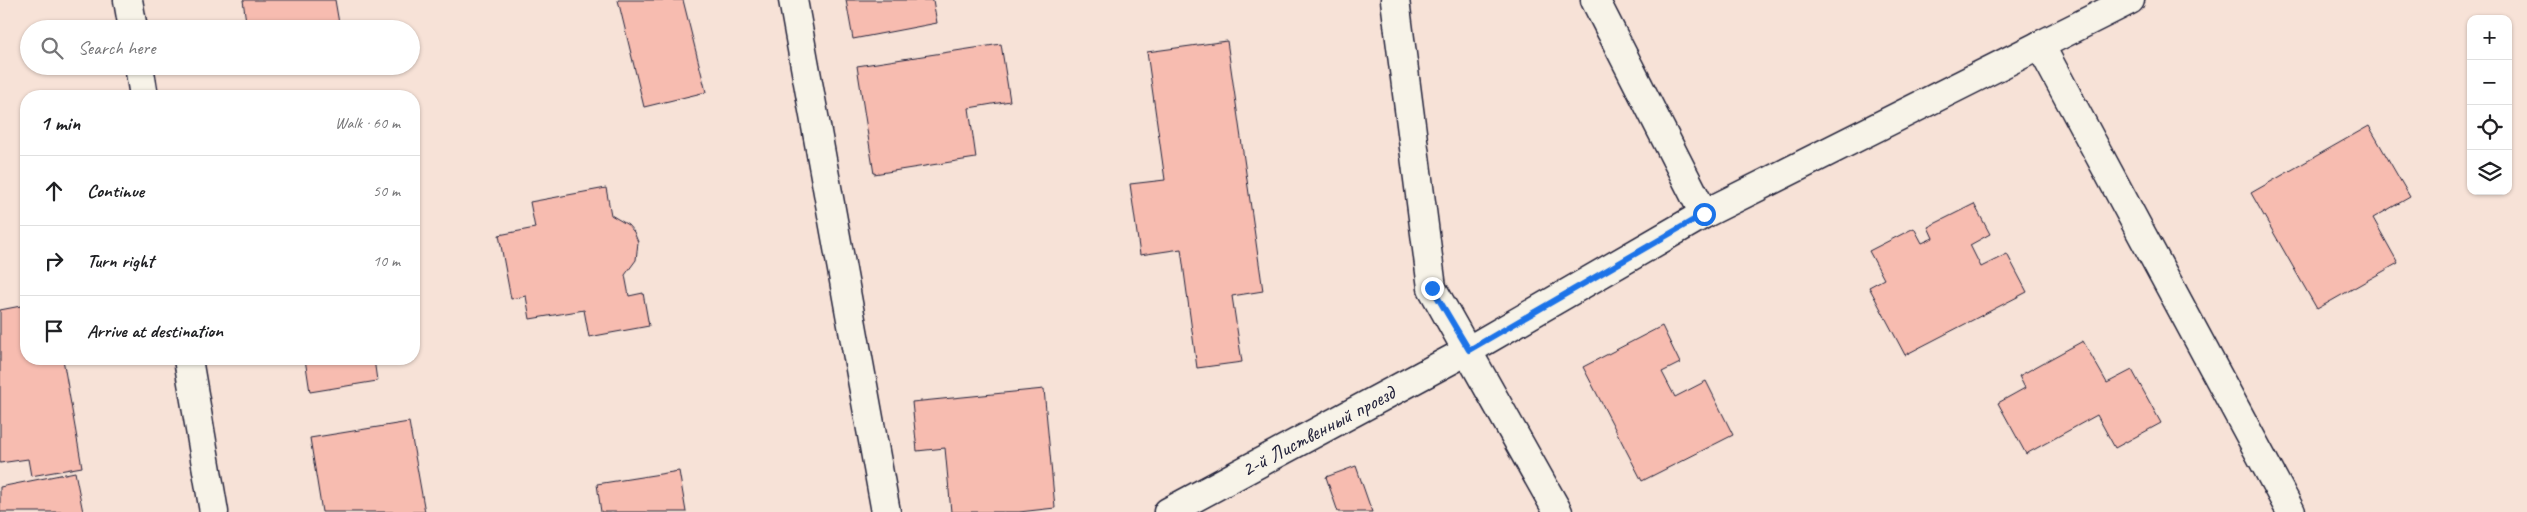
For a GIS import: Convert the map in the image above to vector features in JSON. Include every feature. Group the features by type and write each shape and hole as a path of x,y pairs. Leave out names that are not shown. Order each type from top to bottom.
{"street":[{"path":"128,0 131,20"},
{"path":"793,0 886,512"},
{"path":"1395,0 1432,288 1469,350 1558,512"},
{"path":"1595,0 1704,214"},
{"name":"2-й Лиственный проезд","path":"1168,512 1469,350 1704,214 2130,0"},
{"path":"2040,45 2291,512"},
{"path":"140,75 143,90"},
{"path":"189,365 214,512"}],"building":[{"path":"243,0 335,0 338,20 246,20"},
{"path":"618,0 683,0 706,92 644,107"},
{"path":"846,0 933,0 937,23 853,39"},
{"path":"1227,41 1263,291 1232,296 1242,362 1197,368 1181,249 1140,255 1130,184 1165,180 1147,52"},
{"path":"1001,44 1010,101 969,108 976,158 874,174 857,66"},
{"path":"2369,126 2410,197 2373,218 2398,263 2317,309 2251,193"},
{"path":"606,188 611,215 628,225 634,232 638,242 636,260 625,275 629,296 643,293 649,326 589,337 584,310 530,319 526,296 511,299 499,235 535,228 530,202"},
{"path":"1974,204 1990,234 1970,245 1981,267 2007,254 2027,292 1905,355 1869,287 1884,279 1869,251 1914,228 1922,243 1933,238 1928,227"},
{"path":"20,306 20,365 64,365 82,467 31,476 28,459 0,463 0,310"},
{"path":"1662,326 1680,363 1662,372 1675,397 1706,381 1733,435 1642,481 1583,367"},
{"path":"2083,341 2107,383 2132,370 2161,423 2115,448 2097,415 2026,454 1998,403 2025,388 2019,376"},
{"path":"306,365 375,365 377,381 310,392"},
{"path":"1044,389 1055,508 1019,512 951,512 945,448 917,451 912,402"},
{"path":"409,422 425,512 322,512 310,438"},
{"path":"1356,466 1372,512 1338,512 1326,477"},
{"path":"679,471 686,512 601,512 597,484"},
{"path":"75,472 83,512 0,512 0,487"}],"route":[{"path":"1432,288 1469,350 1704,214"}]}
